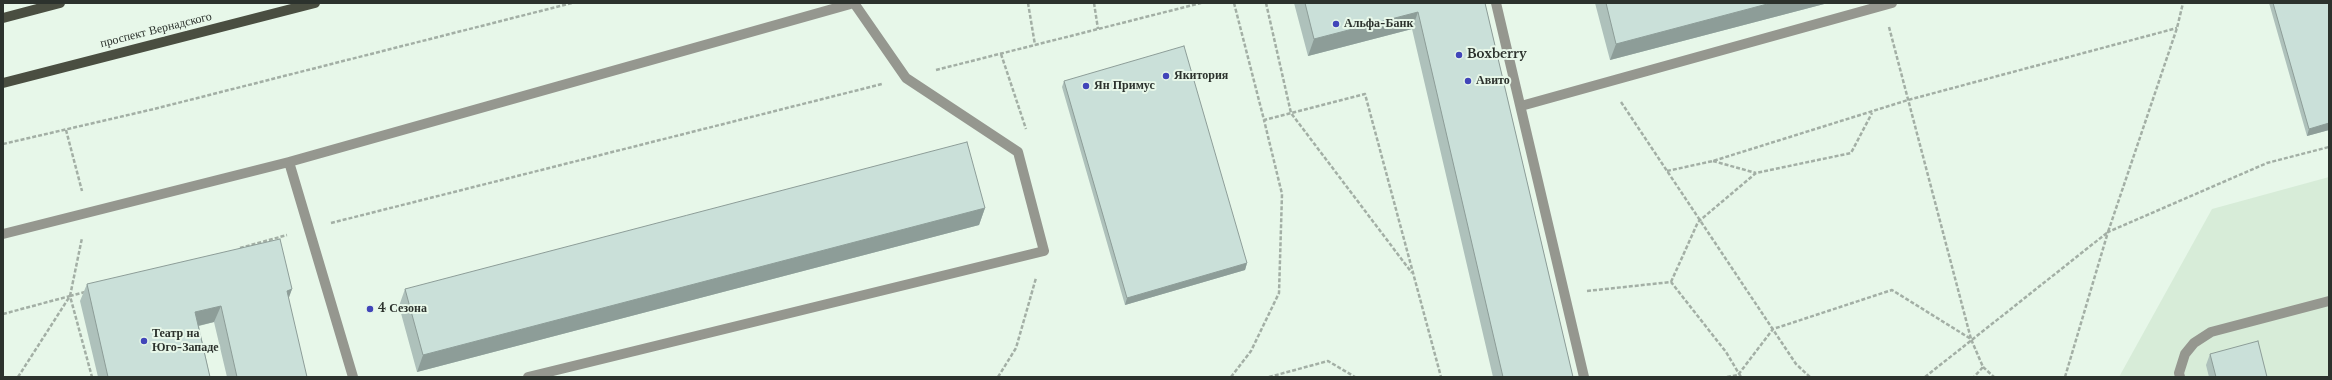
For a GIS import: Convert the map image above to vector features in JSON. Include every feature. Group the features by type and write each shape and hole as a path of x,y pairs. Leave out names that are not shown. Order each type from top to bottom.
{"main road":[{"path":"3,18 60,3"},
{"name":"проспект Вернадского","path":"3,83 315,3"}],"lane":[{"path":"3,234 289,162 854,3 906,78 1018,152 1044,251 528,377"},
{"path":"1496,3 1584,377"},
{"path":"1521,106 1888,4"},
{"path":"289,162 353,377"},
{"path":"2180,377 2179,373 2184,354 2194,343 2212,332 2329,301"}],"path":[{"path":"3,144 162,107 572,3"},
{"path":"1028,3 1035,45"},
{"path":"1094,3 1098,29"},
{"path":"234,250 309,229 1201,3"},
{"path":"1231,377 1251,352 1279,293 1282,194 1234,3"},
{"path":"1266,3 1291,113 1413,275"},
{"path":"2066,377 2108,232 2177,28 2183,3"},
{"path":"1888,4 1908,100 1971,339 1983,367 1994,377"},
{"path":"1667,171 1713,161 1872,113 1908,100 2177,28"},
{"path":"1608,82 1796,364 1810,377"},
{"path":"1264,120 1365,94 1441,377"},
{"path":"1671,282 1698,222 1756,173 1851,152 1872,113"},
{"path":"1925,377 1971,339 2108,232 2267,163 2329,147"},
{"path":"1713,161 1756,173"},
{"path":"1564,294 1671,282"},
{"path":"1671,282 1726,352 1738,375 1741,377"},
{"path":"3,314 92,290"},
{"path":"1726,377 1738,375 1773,329 1892,290 1971,339"},
{"path":"18,377 70,296"},
{"path":"70,296 92,377"},
{"path":"1269,377 1328,361 1355,377"},
{"path":"1974,377 1983,367"}],"shaded area":[{"path":"2329,177 2329,377 2119,377 2212,209"}],"building":[{"path":"1305,3 1485,3 1573,377 1503,377 1418,12 1314,39"},
{"path":"1606,3 1771,3 1616,44"},
{"path":"2273,3 2329,3 2329,123 2309,129"},
{"path":"1184,46 1247,263 1127,298 1064,81"},
{"path":"967,142 985,208 423,355 405,289"},
{"path":"280,239 292,289 287,291 307,377 237,377 221,306 195,312 210,377 108,377 87,284"},
{"path":"2258,341 2267,377 2216,377 2210,354"}],"place":[{"name":"Альфа-Банк","path":"1336,24"},
{"name":"Boxberry","path":"1459,55"},
{"name":"Якитория","path":"1166,76"},
{"name":"Авито","path":"1468,81"},
{"name":"Ян Примус","path":"1086,86"},
{"name":"4 Сезона","path":"370,309"},
{"name":"Театр на Юго-Западе","path":"144,341"}]}
